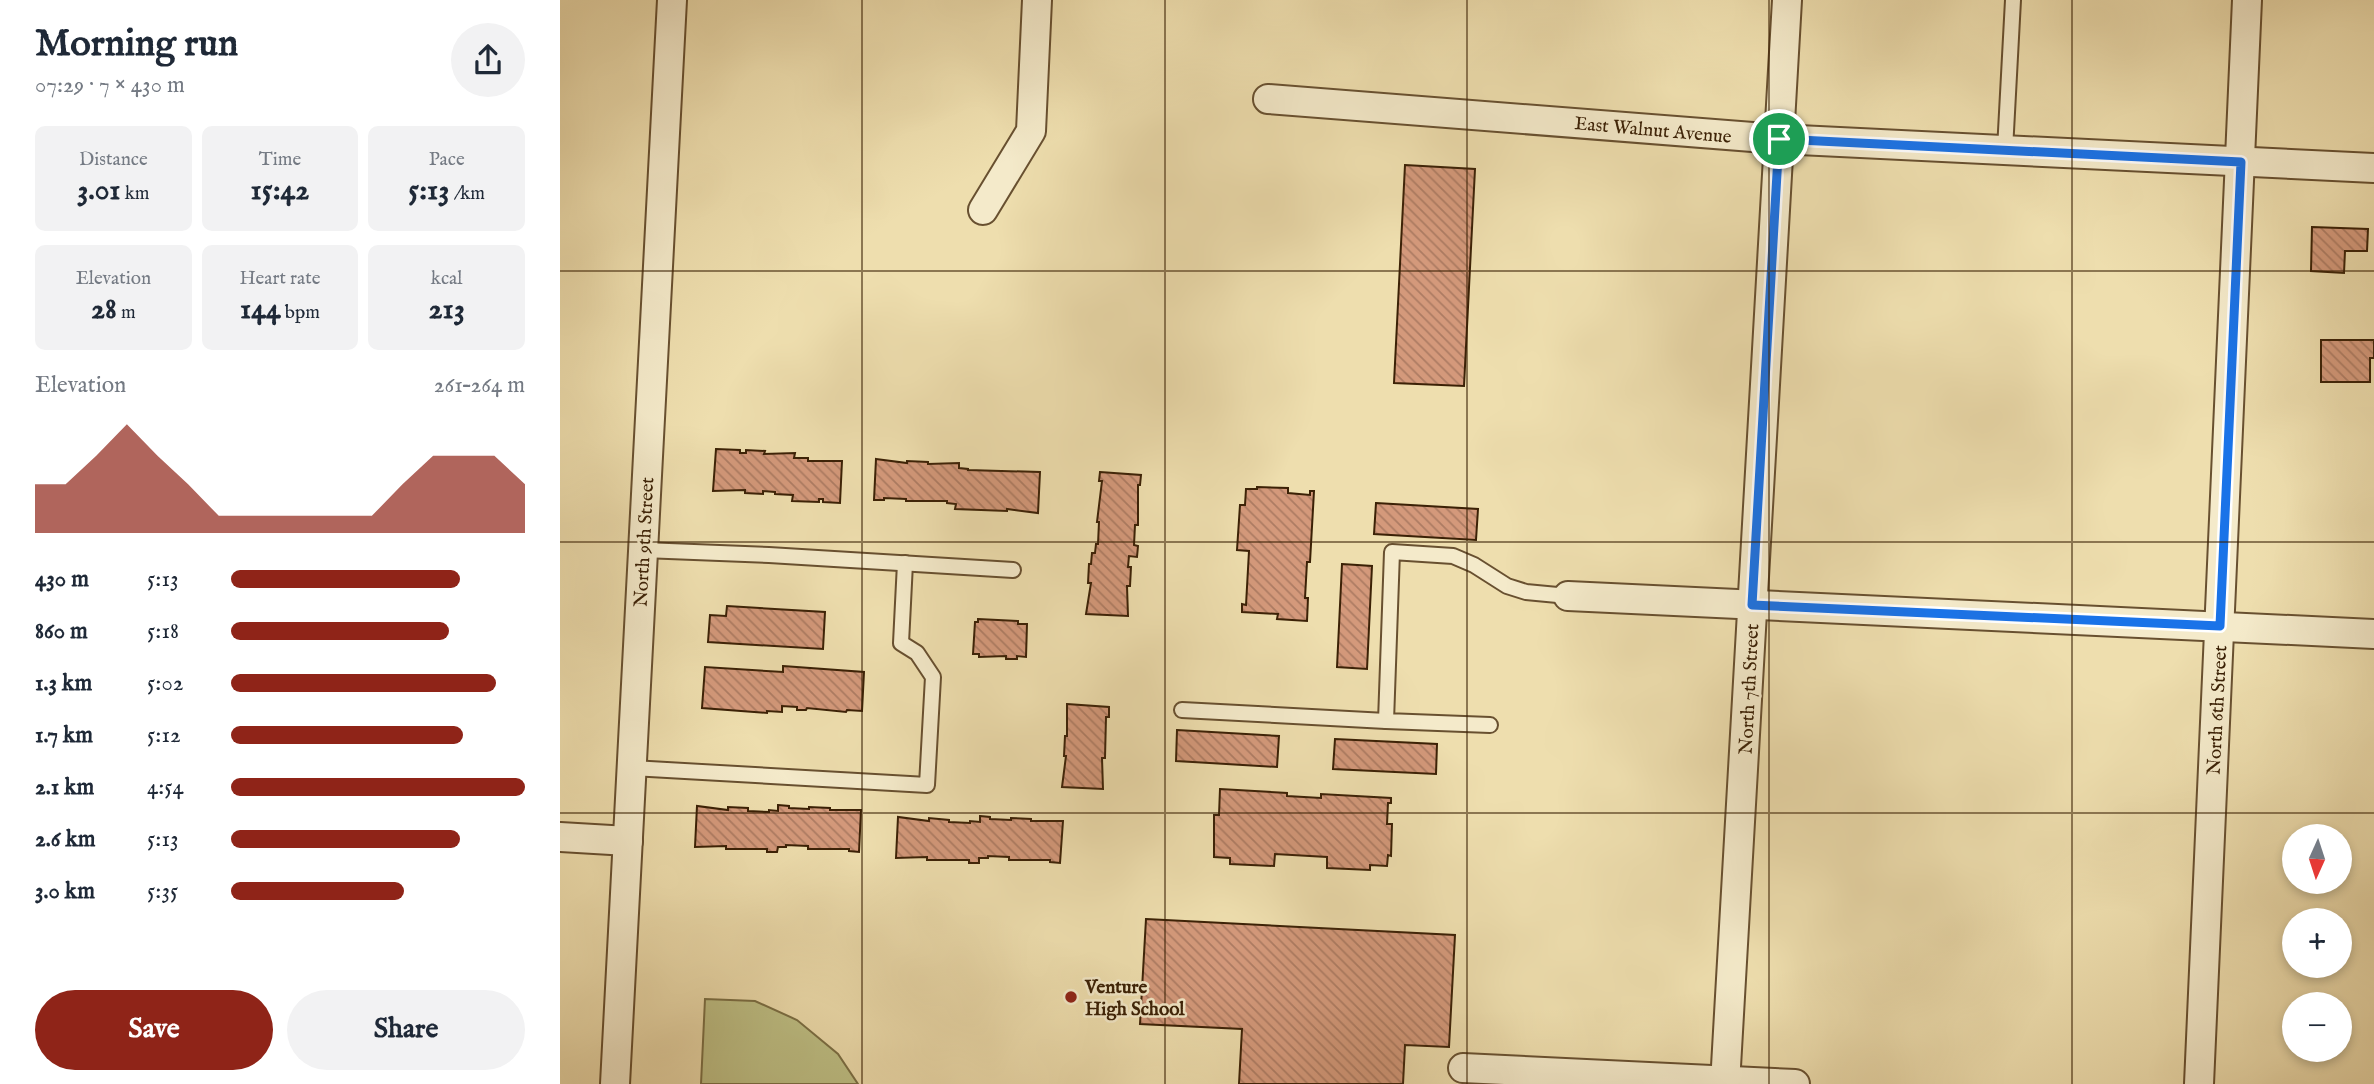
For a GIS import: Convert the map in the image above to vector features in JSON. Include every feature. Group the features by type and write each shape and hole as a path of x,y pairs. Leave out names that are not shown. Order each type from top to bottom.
{"street":[{"name":"North 9th Street","path":"615,1084 672,0"},
{"path":"983,210 1031,131 1037,0"},
{"name":"North 7th Street","path":"1726,1082 1787,0"},
{"name":"North 6th Street","path":"2200,1084 2247,0"},
{"name":"East Walnut Avenue","path":"1268,99 1779,139 2374,168"},
{"path":"1568,596 2374,634"},
{"path":"560,837 628,841"},
{"path":"1463,1068 1795,1084"}],"lane":[{"path":"2004,150 2013,0"},
{"path":"643,550 1013,570"},
{"path":"1385,721 1392,552 1452,556 1474,565 1507,586 1525,592 1568,596"},
{"path":"632,768 927,785 933,677 917,653 901,643 905,563"},
{"path":"1182,710 1490,725"}],"green space":[{"path":"705,999 755,1001 797,1020 838,1054 858,1084 701,1084"}],"building":[{"path":"1405,165 1475,169 1464,386 1394,383"},
{"path":"2312,227 2368,229 2367,251 2345,251 2344,273 2311,271"},
{"path":"2321,340 2374,340 2374,358 2370,358 2370,382 2321,382"},
{"path":"716,449 740,450 740,453 746,453 746,450 765,451 764,454 795,453 794,458 808,458 808,461 842,461 840,503 823,502 823,499 819,499 819,502 792,501 793,495 775,492 763,491 763,494 745,493 745,490 713,491"},
{"path":"876,459 907,463 959,463 959,468 968,470 1040,472 1038,513 1007,509 955,509 956,504 947,501 884,498 874,500"},
{"path":"1100,472 1141,475 1134,545 1138,546 1137,557 1129,556 1128,567 1131,567 1130,586 1127,586 1128,616 1086,614 1091,583 1088,583 1089,564 1098,544 1097,522 1102,481 1099,481"},
{"path":"1288,488 1288,493 1310,495 1310,491 1314,491 1305,598 1308,598 1307,621 1277,619 1278,614 1242,612 1242,604 1246,605 1249,551 1237,550 1240,505 1245,505 1246,489"},
{"path":"1376,503 1478,509 1476,540 1374,534"},
{"path":"1342,564 1372,566 1367,669 1337,667"},
{"path":"727,606 825,612 823,649 708,642 710,615 726,616"},
{"path":"978,619 1027,624 1026,657 1006,659 1006,656 979,657 979,654 973,654 975,622 978,622"},
{"path":"783,666 864,672 862,711 807,708 797,710 797,707 782,706 782,712 767,713 702,708 705,667 783,672"},
{"path":"1067,704 1109,707 1109,717 1106,717 1105,758 1102,758 1103,789 1062,787 1066,756"},
{"path":"1177,730 1279,736 1277,767 1176,761"},
{"path":"1335,739 1437,744 1436,774 1333,769"},
{"path":"1220,789 1321,798 1321,794 1391,798 1391,803 1388,803 1387,824 1392,824 1391,856 1388,855 1387,866 1370,865 1370,870 1327,868 1327,857 1275,854 1274,866 1230,864 1230,858 1214,857 1214,815 1219,815"},
{"path":"778,805 789,808 861,810 859,852 786,845 778,847 777,852 767,852 767,849 726,849 726,846 695,847 697,806 728,810 728,807 748,808 748,811 769,812 778,811"},
{"path":"980,816 990,819 1063,821 1060,863 988,856 979,858 979,863 969,863 969,860 927,860 927,857 896,858 898,817 970,823 980,822"},
{"path":"1146,919 1455,935 1449,1047 1405,1045 1403,1084 1239,1084 1242,1029 1140,1024"}],"place":[{"name":"Venture High School","path":"1071,997"}],"route":[{"path":"1779,139 2241,162 2220,626 1752,605 1779,139"}]}
